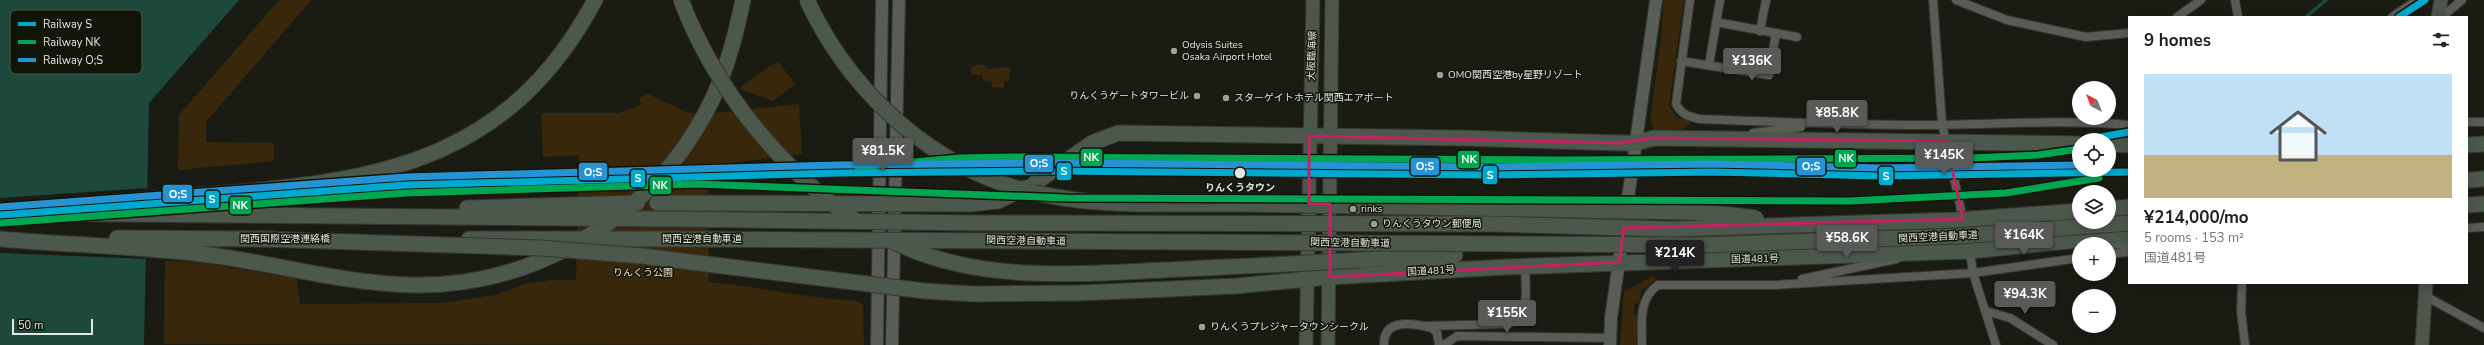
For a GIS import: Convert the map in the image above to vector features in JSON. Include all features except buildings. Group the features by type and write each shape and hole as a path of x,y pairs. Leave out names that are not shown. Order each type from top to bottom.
{"highway":[{"path":"0,212 317,185 396,168 449,146 496,118 518,101 555,63 570,43 595,0"},
{"path":"681,0 701,46 731,94 765,140 801,177 841,211 875,233 904,247 953,264 1003,272 1056,274 1455,255 1631,252 1702,245"},
{"path":"0,238 199,253 393,284 437,285 465,282 515,270 567,248 619,216 659,178 682,151 708,108 724,72 736,35 743,0"},
{"path":"807,0 821,29 851,72 901,124 948,157 976,172 1007,185 1037,193 1104,202 1445,206 1703,214 1739,216 1792,224"},
{"path":"0,212 356,216 545,204 970,204 998,201 1016,194 1035,183 1092,143 1118,133 1329,136 1636,144 1654,138 2072,144"},
{"path":"2116,144 2128,145"},
{"path":"2468,145 2484,144"},
{"path":"2468,180 2484,179"},
{"path":"2468,199 2484,198"},
{"path":"2468,205 2484,204"},
{"path":"2116,208 2128,207"},
{"name":"関西空港自動車道","path":"356,216 987,223 1493,224 1669,229 1956,220 2072,212"},
{"name":"関西空港自動車道","path":"571,239 1702,245 1959,236 2128,222"},
{"name":"国道481号","path":"261,239 541,248 642,256 926,292 974,294 1080,293 1236,286 1330,277 1525,266 1970,251 2128,235"},
{"name":"関西国際空港連絡橋","path":"0,238 571,239"}],"main road":[{"name":"大阪臨海線","path":"1306,345 1309,136 1313,0"},
{"name":"大阪臨海線","path":"1328,345 1330,277 1329,136 1332,0"},
{"path":"2438,16 2441,0"},
{"path":"2422,345 2425,289"}],"street":[{"path":"877,345 882,0"},
{"path":"892,345 899,0"},
{"path":"1444,345 1457,336 1610,342 1619,262 1656,0"},
{"path":"1690,0 1676,104 1681,113 1688,116 1700,119 1815,124 1922,125 1942,123 2128,125"},
{"path":"1709,65 1720,0"},
{"path":"1760,31 1766,0"},
{"path":"1932,0 1942,123 1970,251 1973,273 1996,345"},
{"path":"1956,0 2007,20 2086,37 2128,34"},
{"path":"2178,16 2201,0"},
{"path":"2235,0 2238,16"},
{"path":"2393,16 2417,0"},
{"path":"2443,16 2462,0"},
{"path":"1716,22 1798,37"},
{"path":"1681,61 1769,75 1776,33"},
{"path":"2468,122 2484,122"},
{"path":"1720,140 1815,124"},
{"path":"2468,228 2484,227"},
{"path":"2066,242 2072,242"},
{"path":"2116,244 2128,245"},
{"path":"2116,253 2128,252"},
{"path":"1774,285 1924,253"},
{"path":"1642,345 1643,302 1649,292 1658,285 1774,285 1973,273 2072,259"},
{"path":"1384,345 1384,335 1389,328 1396,325 1423,326 1508,324 1517,320 1523,314 1525,306 1525,266"},
{"path":"2242,284 2240,312 2245,345"},
{"path":"2425,289 2484,328"},
{"path":"1986,311 2010,318 2054,345"},
{"path":"1423,326 1432,328 1437,333 1439,345"}],"highlighted area":[{"path":"1309,136 1620,143 1654,138 1946,141 1963,219 1624,228 1619,262 1330,277 1330,204 1309,204"}],"green space":[{"path":"279,0 311,0 206,122 206,142 274,143 274,161 178,170 179,115"},
{"path":"1663,0 1684,0 1669,106 1677,117 1691,122 1682,131 1655,129 1650,121 1662,32"},
{"path":"778,61 795,84 773,101 740,89 741,86"},
{"path":"974,65 986,65 986,69 1010,67 1009,81 1004,81 1004,88 992,87 991,82 983,81 982,75 971,75 971,67"},
{"name":"りんくう公園","path":"648,94 689,113 730,112 799,104 802,154 708,166 709,282 856,301 863,304 864,345 164,344 165,261 196,262 297,278 300,304 444,303 495,295 525,284 551,280 576,280 579,155 543,157 541,113 619,113 641,105 639,98"},
{"path":"1653,276 1656,281 1644,289 1641,289 1639,303 1634,304 1634,315 1638,315 1637,345 1620,345 1624,292"}],"water":[{"path":"0,0 239,0 149,103 144,345 0,345"}],"pier":[{"path":"147,188 147,259 0,253 0,198"}],"waterway":[{"path":"2307,16 2326,0"}],"rail line":[{"name":"S","path":"2401,16 2425,0"},
{"name":"S","path":"2116,134 2128,132"},
{"name":"NK","path":"858,167 959,158 1013,157 1556,160 1970,158 2038,155 2072,150"},
{"name":"O;S","path":"0,207 406,177 838,165 1053,163 1488,167 1712,164 1880,168 2072,165"},
{"name":"S","path":"0,215 406,185 838,173 1053,171 1488,175 1712,172 1880,176 2128,172"},
{"name":"NK","path":"1,223 406,193 697,184 1066,198 1850,201 2006,193 2099,178"}],"place":[{"name":"Odysis Suites Osaka Airport Hotel","path":"1174,51"},
{"name":"OMO関西空港by星野リゾート","path":"1440,75"},
{"name":"りんくうゲートタワービル","path":"1197,96"},
{"name":"スターゲイトホテル関西エアポート","path":"1226,98"},
{"name":"りんくうタウン","path":"1240,173"},
{"name":"rinks","path":"1353,209"},
{"name":"りんくうタウン郵便局","path":"1374,224"},
{"name":"りんくうプレジャータウンシークル","path":"1202,327"}]}
